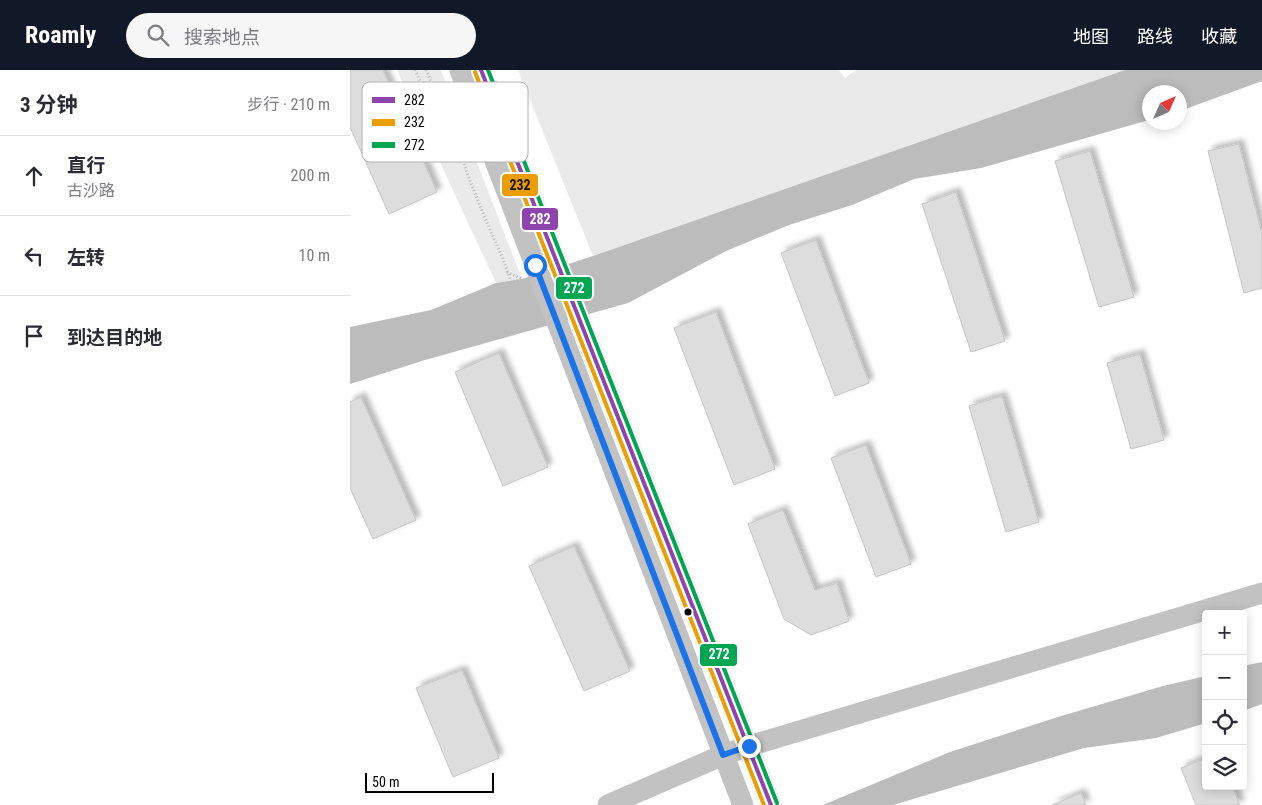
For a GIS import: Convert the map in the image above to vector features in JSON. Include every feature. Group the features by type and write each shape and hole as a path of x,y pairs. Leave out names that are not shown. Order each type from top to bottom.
{"main road":[{"path":"460,70 465,82"},
{"path":"481,70 485,82"},
{"path":"500,162 544,261 588,343 771,805"},
{"path":"511,162 544,261 569,355 743,805"},
{"path":"608,805 723,755 749,746 1262,593"}],"path":[{"path":"416,70 421,82"},
{"path":"426,70 431,82"},
{"path":"464,162 485,218 504,259 507,272"}],"shaded area":[{"path":"397,70 441,70 446,82 403,82"},
{"path":"518,70 839,70 845,78 856,70 1125,70 593,256 528,95 528,82 523,82"},
{"path":"1125,70 1262,70 1262,81 1187,108 1187,85 1142,85 1142,122 981,168 914,179 852,205 789,225 726,251 628,303 425,360 350,384 350,327 431,310 496,283 522,279 593,256"},
{"path":"440,162 477,162 522,279 496,283"},
{"path":"1262,662 1262,704 1247,710 1247,700 1247,665"},
{"path":"1202,677 1202,724 1156,738 1084,748 893,805 823,805 950,752 1163,686"}],"building":[{"path":"350,70 383,70 388,82 362,82 362,154 350,127"},
{"path":"1239,144 1262,234 1262,288 1244,293 1208,151"},
{"path":"1090,151 1134,297 1099,307 1055,161"},
{"path":"366,162 424,162 437,192 389,214"},
{"path":"956,192 1005,341 971,352 922,204"},
{"path":"816,240 869,383 835,396 781,253"},
{"path":"716,312 775,469 734,485 674,328"},
{"path":"499,353 548,467 503,486 455,372"},
{"path":"1140,354 1164,440 1131,449 1107,363"},
{"path":"1002,396 1039,522 1006,532 969,406"},
{"path":"361,397 416,520 373,539 350,488 350,402"},
{"path":"866,445 911,564 876,577 831,458"},
{"path":"783,510 815,590 837,583 849,621 811,635 784,619 748,524"},
{"path":"574,546 630,671 584,691 529,566"},
{"path":"462,670 499,758 453,777 416,688"},
{"path":"1202,760 1202,790 1234,790 1240,805 1196,805 1181,768"},
{"path":"1081,793 1086,805 1052,805"}],"transit line":[{"name":"282","path":"481,70 486,82"},
{"name":"272","path":"488,70 493,82"},
{"name":"232","path":"475,72 479,82"},
{"name":"232","path":"510,162 764,805"},
{"name":"282","path":"517,162 771,805"},
{"name":"272","path":"524,162 777,803"}],"route":[{"path":"535,265 723,755 749,746"}]}
